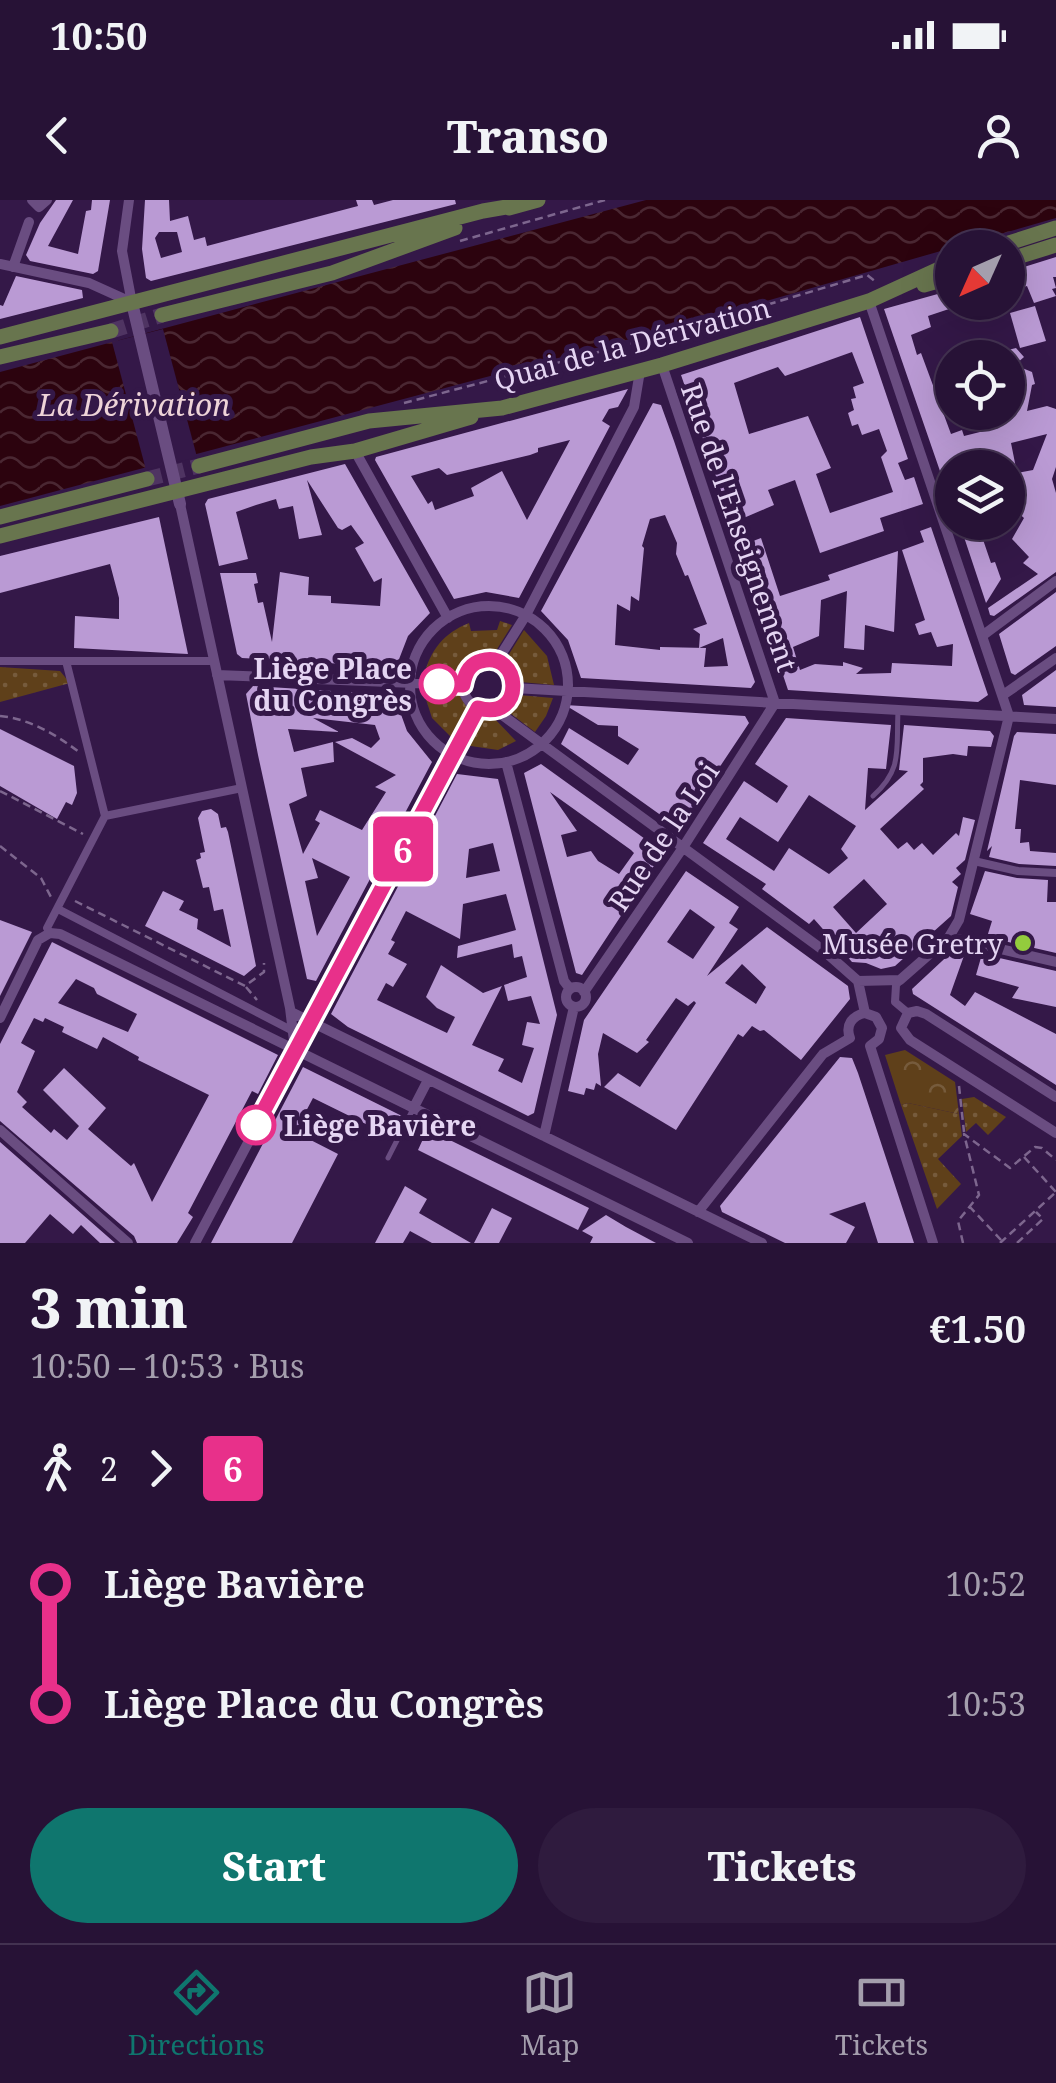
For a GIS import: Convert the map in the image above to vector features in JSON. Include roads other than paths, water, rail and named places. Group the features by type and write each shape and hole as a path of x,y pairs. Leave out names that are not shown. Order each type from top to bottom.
{"main road":[{"path":"162,316 332,273 538,200"},
{"path":"0,337 495,204 518,204"},
{"path":"1025,238 1056,228"},
{"path":"1025,255 1056,245"},
{"name":"Quai de la Dérivation","path":"199,466 369,421 502,408 662,365 870,300 935,271"},
{"path":"890,292 935,281"},
{"path":"0,357 110,331"},
{"path":"0,536 179,498 311,457 355,451 502,408"},
{"path":"0,516 147,479"}],"street":[{"path":"32,200 39,206 47,200"},
{"path":"129,200 122,251 132,303 179,498 291,1012 295,1050"},
{"path":"13,267 29,222"},
{"path":"0,264 89,283 132,303"},
{"path":"870,300 1009,716 962,910 948,937 896,986 895,1002 908,1013"},
{"name":"Rue de l'Enseignement","path":"662,365 776,704"},
{"path":"498,662 634,407 640,371"},
{"path":"355,451 448,618"},
{"path":"982,636 1056,581"},
{"path":"490,606 526,615 545,630 560,650 568,692 559,722 541,744 506,762 475,763 452,755 420,725 410,699 419,648 434,628 465,610 490,606"},
{"path":"1003,695 1056,658"},
{"path":"0,662 214,660"},
{"path":"50,934 48,928 105,816 66,661"},
{"path":"494,710 506,703 514,688 510,672 498,662 480,661 466,672 466,698 478,708 494,710 823,950 858,980 865,1013"},
{"path":"217,676 463,685"},
{"path":"514,688 1056,719"},
{"name":"Rue de la Loi","path":"574,1007 585,1002 584,992 776,704"},
{"path":"195,1243 478,708"},
{"name":"Rue de la Loi","path":"506,762 564,981 570,989 566,999 574,1007"},
{"path":"105,816 242,788"},
{"path":"974,861 1018,871 1056,873"},
{"path":"58,909 293,1031"},
{"path":"0,1018 38,940 50,934 64,936 688,1243"},
{"path":"948,937 1056,962"},
{"path":"858,980 900,980"},
{"path":"570,989 584,992"},
{"name":"Rue de la Loi","path":"544,1136 574,1007"},
{"path":"291,1012 762,1243"},
{"path":"865,1013 876,1017 882,1028 879,1040 870,1046 860,1046 850,1038 848,1024 865,1013"},
{"path":"902,1028 908,1013"},
{"path":"908,1013 926,1014 1056,1097"},
{"path":"882,1028 902,1028"},
{"path":"902,1028 910,1040 1056,1132"},
{"path":"698,1212 823,1054 850,1038"},
{"path":"870,1046 933,1243"},
{"path":"413,1109 428,1080"},
{"path":"0,1130 128,1243"}],"lane":[{"path":"873,796 895,770 898,710"},
{"path":"388,1158 413,1109"}],"water":[{"name":"La Dérivation","path":"646,200 1056,200 1056,218 1014,230 935,230 935,253 679,326 0,506 0,372"}],"tunnel":[{"path":"111,331 162,315"},
{"path":"147,479 199,466"}],"place":[{"name":"Liège Place du Congrès","path":"439,684"},
{"name":"Musée Gretry","path":"1023,943"},
{"name":"Liège Bavière","path":"256,1125"}]}
